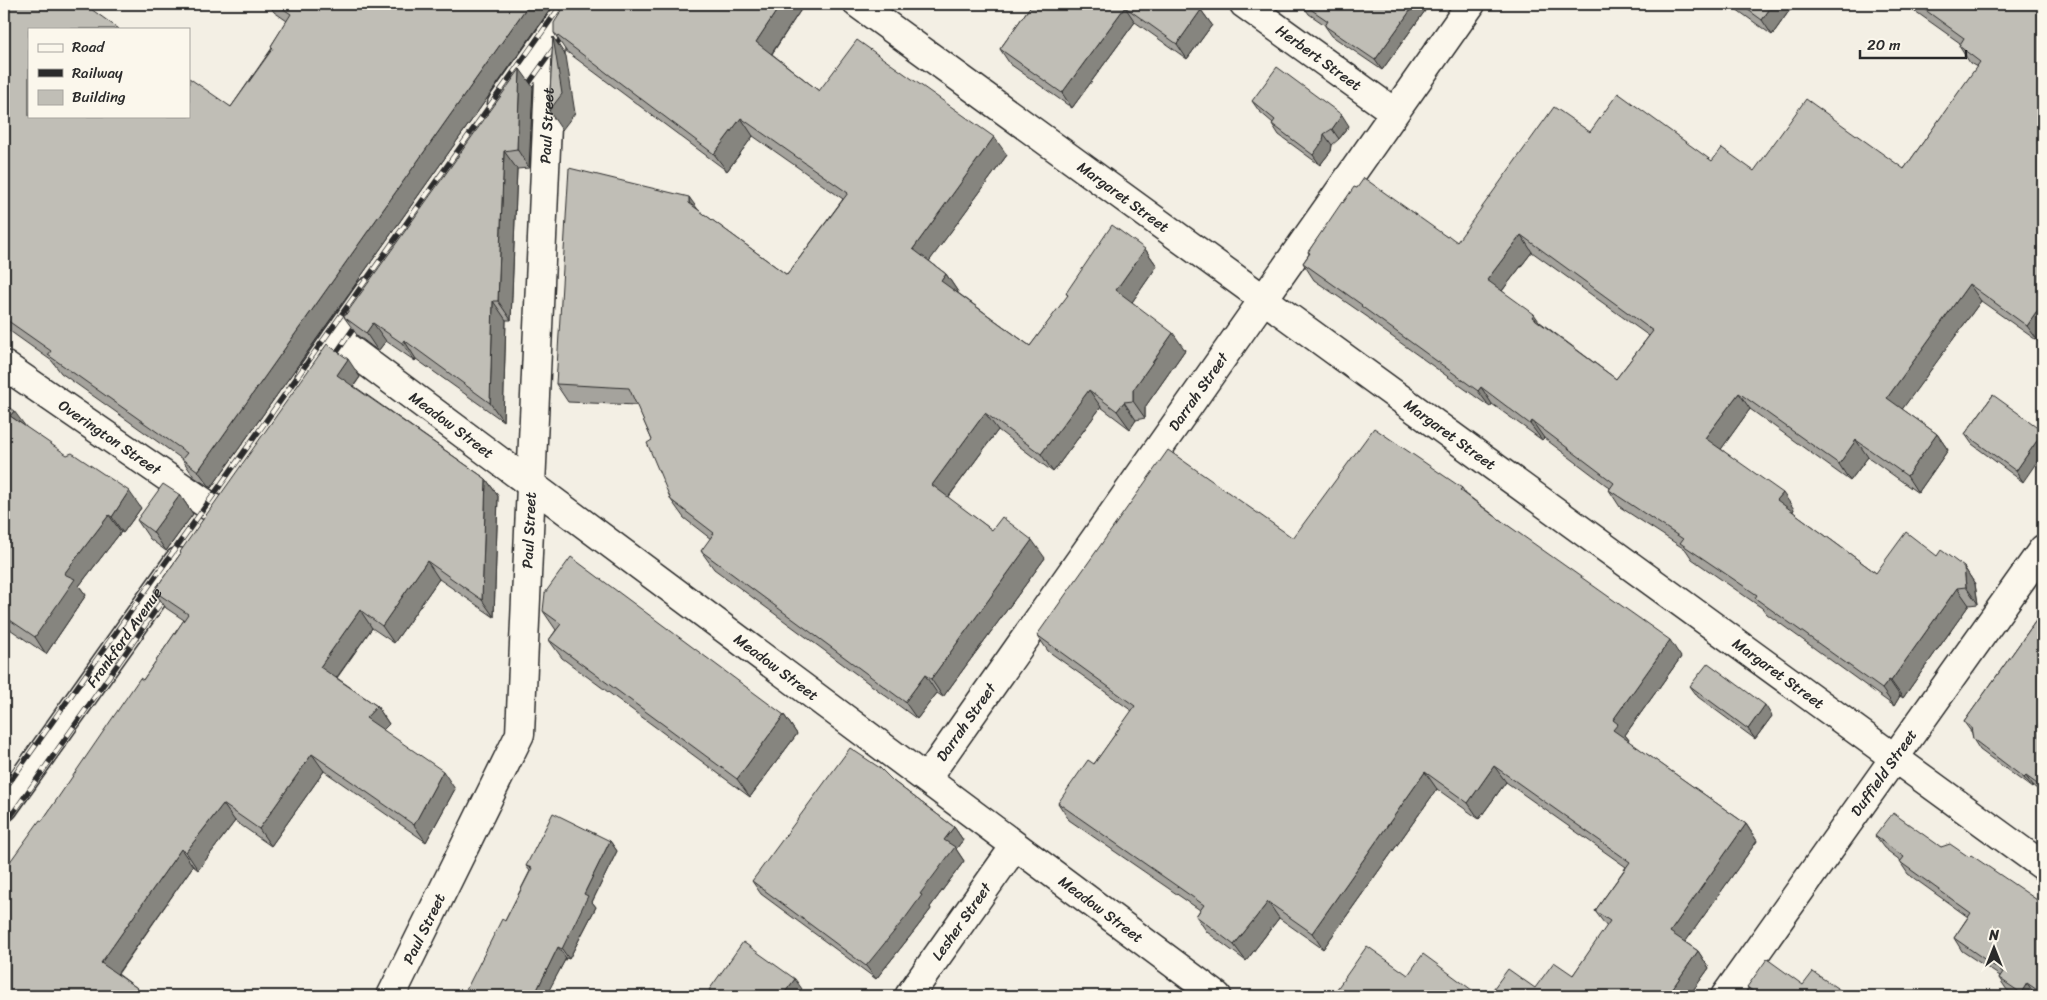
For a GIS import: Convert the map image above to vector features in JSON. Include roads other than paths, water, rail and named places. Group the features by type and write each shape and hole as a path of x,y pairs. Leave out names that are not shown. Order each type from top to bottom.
{"street":[{"path":"488,123 573,4"},
{"name":"Margaret Street","path":"858,4 2043,866"},
{"name":"Herbert Street","path":"1244,4 1394,112"},
{"name":"Darrah Street","path":"926,778 1471,4"},
{"name":"Paul Street","path":"391,996 520,734 551,35"},
{"path":"296,396 387,267"},
{"name":"Meadow Street","path":"336,339 1217,996"},
{"name":"Overington Street","path":"4,365 215,510"},
{"name":"Frankford Avenue","path":"4,807 232,486"},
{"name":"Duffield Street","path":"1725,996 2043,549"},
{"name":"Lesher Street","path":"909,996 1015,846"}],"railway":[{"path":"4,790 562,4"},
{"path":"522,93 567,30"},
{"path":"330,362 360,319"},
{"path":"4,826 169,591"}]}
